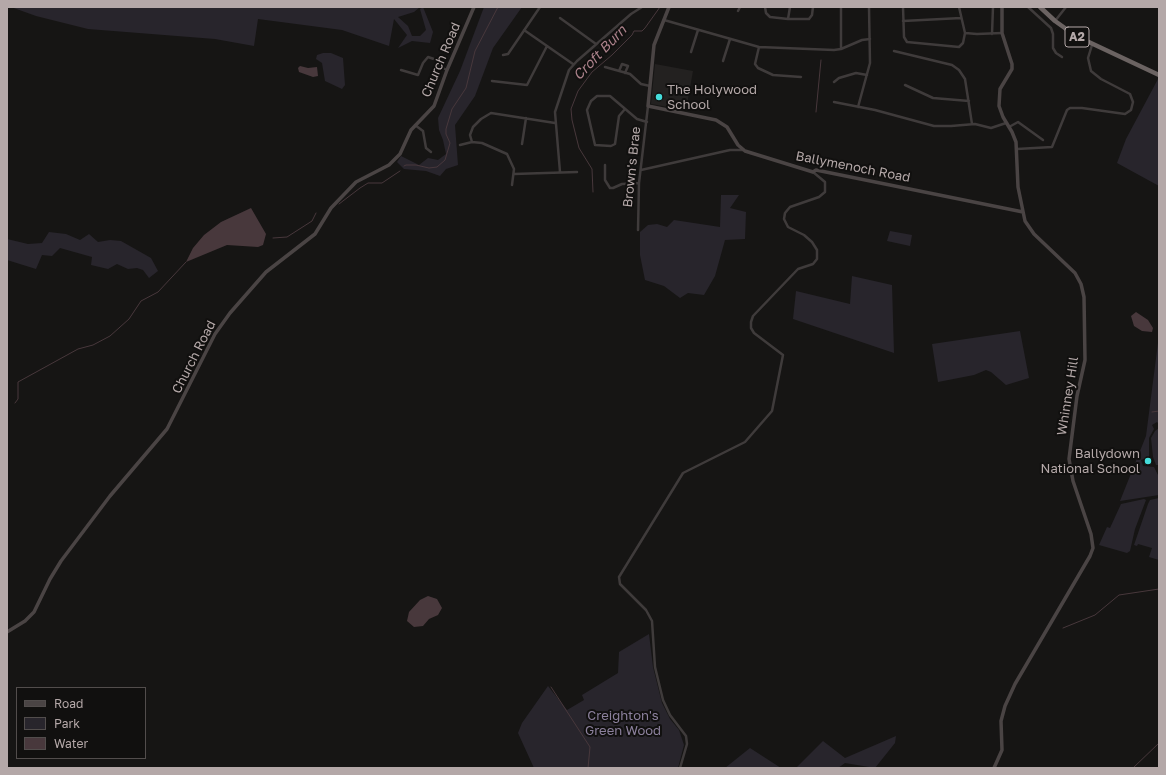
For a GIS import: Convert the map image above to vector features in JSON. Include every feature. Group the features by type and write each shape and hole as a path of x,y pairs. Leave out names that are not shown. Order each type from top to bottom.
{"highway":[{"name":"A2","path":"1040,7 1055,21 1092,46 1159,75"}],"street":[{"name":"Church Road","path":"7,632 34,612 50,579 61,561 110,496 167,429 223,321 265,273 315,234 333,205 356,182 388,165 396,159 415,125 434,106 447,70 474,7"},
{"path":"503,55 508,54 540,7"},
{"path":"560,172 555,123 556,104 573,64 640,7"},
{"path":"669,7 654,45 648,106 716,120 727,127 743,150"},
{"path":"738,12 740,7"},
{"path":"765,7 766,13 770,17 788,19 809,19 812,15 813,7"},
{"path":"788,19 790,7"},
{"path":"841,7 841,49"},
{"path":"858,106 870,62 869,7"},
{"path":"903,7 904,37 908,42 959,47 963,43 965,33 959,7"},
{"path":"992,34 993,7"},
{"name":"Whinney Hill","path":"994,768 1002,750 1001,722 1005,706 1015,684 1090,556 1093,548 1091,534 1073,481 1069,459 1077,396 1085,360 1084,292 1075,273 1028,227 1023,212 1018,187 1017,149 1014,136 1000,110 999,94 1001,86 1012,69 1012,64 1002,33 1002,7"},
{"path":"1028,7 1051,28 1053,34 1053,48 1056,53 1062,56"},
{"path":"1055,21 1066,7"},
{"path":"560,18 596,44"},
{"path":"903,21 961,18"},
{"path":"664,20 758,47 841,49 862,40 870,39"},
{"path":"524,30 573,64"},
{"path":"692,52 698,30"},
{"path":"965,33 1002,33"},
{"path":"723,61 730,39"},
{"path":"492,81 527,85 547,46"},
{"path":"1017,149 1052,147 1067,110 1070,108 1082,108 1125,114 1132,108 1133,100 1128,93 1093,74 1088,58 1092,46"},
{"path":"758,47 755,64 758,68 773,75 801,76"},
{"path":"894,50 958,69 965,79 972,124"},
{"path":"401,70 418,75 423,63 428,57 436,60 447,70"},
{"path":"619,71 622,64 628,66 625,73"},
{"path":"605,67 630,74 641,84 650,86"},
{"path":"834,82 839,78 856,73 867,75"},
{"path":"905,85 936,99 969,101"},
{"path":"625,109 619,116 615,144 611,146 595,145 587,110 591,101 600,96 607,95 614,99 637,119 647,122"},
{"path":"834,102 858,106 929,125 951,126 972,124 991,128 1006,123"},
{"name":"Brown's Brae","path":"638,230 639,183 648,106"},
{"path":"472,142 470,135 472,127 489,114 496,112 555,123"},
{"path":"522,144 526,118"},
{"path":"1009,127 1018,122 1043,140"},
{"path":"415,125 423,131 426,148 431,152"},
{"path":"460,145 472,142 485,144 507,154 513,164 514,174 512,185"},
{"path":"641,170 730,150 743,150"},
{"name":"Ballymenoch Road","path":"743,150 813,172 816,170 1023,212"},
{"path":"605,165 605,180 610,188 622,184 639,183"},
{"path":"514,174 577,172"},
{"path":"680,768 687,744 686,736 670,715 663,700 654,660 652,621 646,610 620,584 619,577 683,473 745,442 772,411 783,355 754,333 751,328 751,322 754,316 798,269 813,264 817,259 817,250 812,242 788,227 784,219 785,213 789,208 824,194 826,189 825,182 813,172"}],"shaded area":[{"path":"655,64 693,71 686,110 651,104"}],"green space":[{"path":"11,7 420,7 414,12 398,17 408,26 412,36 420,36 426,30 420,9 423,7 433,32 430,43 412,41 398,48 407,35 394,19 389,46 342,30 258,19 254,46 215,39 88,29 36,16"},
{"path":"484,7 522,7 493,48 475,96 455,125 458,165 446,169 440,176 426,171 404,169 397,162 401,156 419,165 428,158 438,160 446,154 439,130 438,118 460,71"},
{"path":"331,53 343,58 345,85 342,89 325,81 322,63 316,59 317,55"},
{"path":"1158,79 1159,186 1117,163 1126,139"},
{"path":"721,195 739,195 730,208 746,212 745,239 725,240 715,276 704,295 688,293 680,298 664,286 645,280 640,255 640,232 648,225 657,224 667,227 674,220 720,227"},
{"path":"890,231 912,235 910,246 887,241"},
{"path":"49,232 66,234 80,240 89,234 98,242 110,240 121,241 151,258 158,271 149,278 143,270 137,268 128,269 117,264 108,269 91,265 92,257 60,248 52,256 42,255 36,269 7,260 7,239 28,244 42,243"},
{"path":"852,276 892,285 894,353 793,319 796,291 850,304"},
{"path":"1020,331 1029,378 1006,385 991,372 986,370 974,375 938,382 932,344"},
{"path":"1159,335 1159,424 1157,422 1152,425 1154,429 1149,438 1149,457 1141,460 1143,466 1154,467 1159,477 1159,495 1120,501 1146,436"},
{"path":"1159,428 1159,465 1156,465 1153,457 1151,438 1155,431"},
{"path":"1159,498 1159,560 1149,557 1152,548 1138,544 1137,546 1134,545 1150,500"},
{"path":"1144,499 1146,500 1135,529 1130,551 1127,553 1099,545 1107,527 1110,528 1121,504"},
{"name":"Creighton's Green Wood","path":"649,634 653,667 662,703 670,719 679,730 684,745 678,768 534,768 518,733 522,723 548,686 567,710 584,700 582,695 618,673 619,652"},
{"path":"896,736 895,743 875,768 845,763 838,768 796,768 823,741 845,758"},
{"path":"750,748 781,768 725,768"}],"water":[{"path":"300,66 308,68 317,67 318,76 313,77 299,72 298,68"},
{"path":"251,208 266,234 263,245 258,247 227,245 186,262 193,248 204,235 221,222"},
{"path":"1136,312 1148,320 1153,328 1152,332 1142,331 1134,326 1131,316"},
{"path":"428,596 437,599 442,608 438,615 429,619 423,626 414,627 407,621 409,612 420,600"}],"waterway":[{"path":"404,166 416,165 429,168 437,167 445,160 450,143 446,134 446,129 452,109 466,88 475,51 498,7"},
{"name":"Croft Burn","path":"593,192 592,169 579,148 572,120 571,109 578,91 592,72 612,55 632,35 634,31 642,31 660,7"},
{"path":"816,112 821,60"},
{"path":"339,204 368,183 382,183 400,171"},
{"path":"273,238 287,237 312,221 316,213"},
{"path":"15,403 18,399 18,382 78,349 93,345 110,336 129,319 141,301 158,292 186,262"},
{"path":"1152,412 1159,411"},
{"path":"1063,628 1095,615 1119,595 1159,589"},
{"path":"551,687 590,747 588,768"},
{"path":"1133,768 1159,743"}],"place":[{"name":"The Holywood School","path":"659,97"},
{"name":"Ballydown National School","path":"1148,461"}]}
